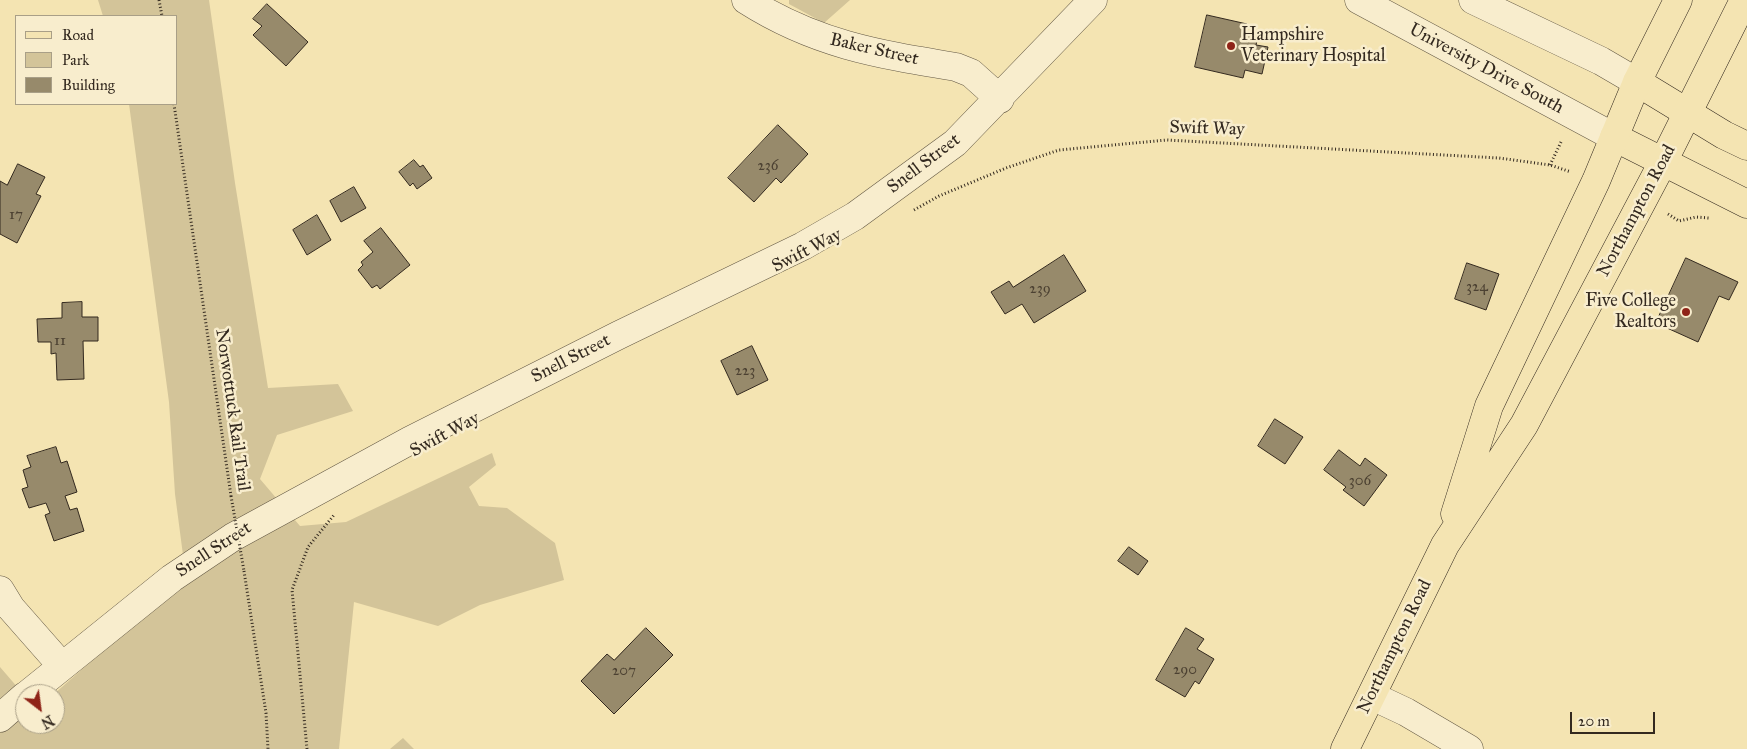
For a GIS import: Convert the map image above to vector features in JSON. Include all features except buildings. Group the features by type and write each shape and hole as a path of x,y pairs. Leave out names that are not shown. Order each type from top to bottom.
{"main road":[{"name":"Northampton Road","path":"1445,545 1489,406 1596,181 1637,82 1678,0"},
{"name":"Northampton Road","path":"1345,749 1445,545 1524,425 1663,162 1744,0"},
{"path":"1637,82 1747,146"},
{"path":"1614,137 1747,204"}],"street":[{"name":"Baker Street","path":"746,0 769,15 822,39 854,49 956,67 971,73 1000,99"},
{"name":"Snell Street","path":"40,684 172,578 232,537 409,441 619,335 803,246 855,216 955,143 1000,99 1093,0"},
{"name":"University Drive South","path":"1359,0 1614,137"},
{"path":"1473,0 1601,60 1637,82"},
{"path":"0,590 11,608 62,666"},
{"path":"1372,696 1406,712 1469,749"},
{"name":"Snell Street","path":"0,718 15,705"}],"path":[{"path":"159,0 162,15"},
{"name":"Norwottuck Rail Trail","path":"174,105 231,496 266,713 268,749"},
{"name":"Swift Way","path":"906,214 939,196 998,171 1059,150 1167,140 1499,158 1550,165 1573,172"},
{"path":"1550,165 1562,140"},
{"path":"1667,214 1680,221 1696,217 1713,219"},
{"path":"307,749 292,590 308,546 336,513"}],"green space":[{"path":"98,0 209,0 235,183 268,388 338,384 353,411 277,435 260,479 300,526 346,522 492,453 496,465 469,487 479,506 507,508 555,543 564,580 480,605 438,626 354,602 339,749 0,749 0,667 15,684 15,734 65,734 65,684 186,578 175,494 169,402 129,105 178,105 178,15 103,15"},
{"path":"789,0 850,0 824,23 789,4"},
{"path":"403,738 414,749 390,749"}],"place":[{"name":"Hampshire Veterinary Hospital","path":"1231,46"},
{"name":"Five College Realtors","path":"1686,312"}]}
